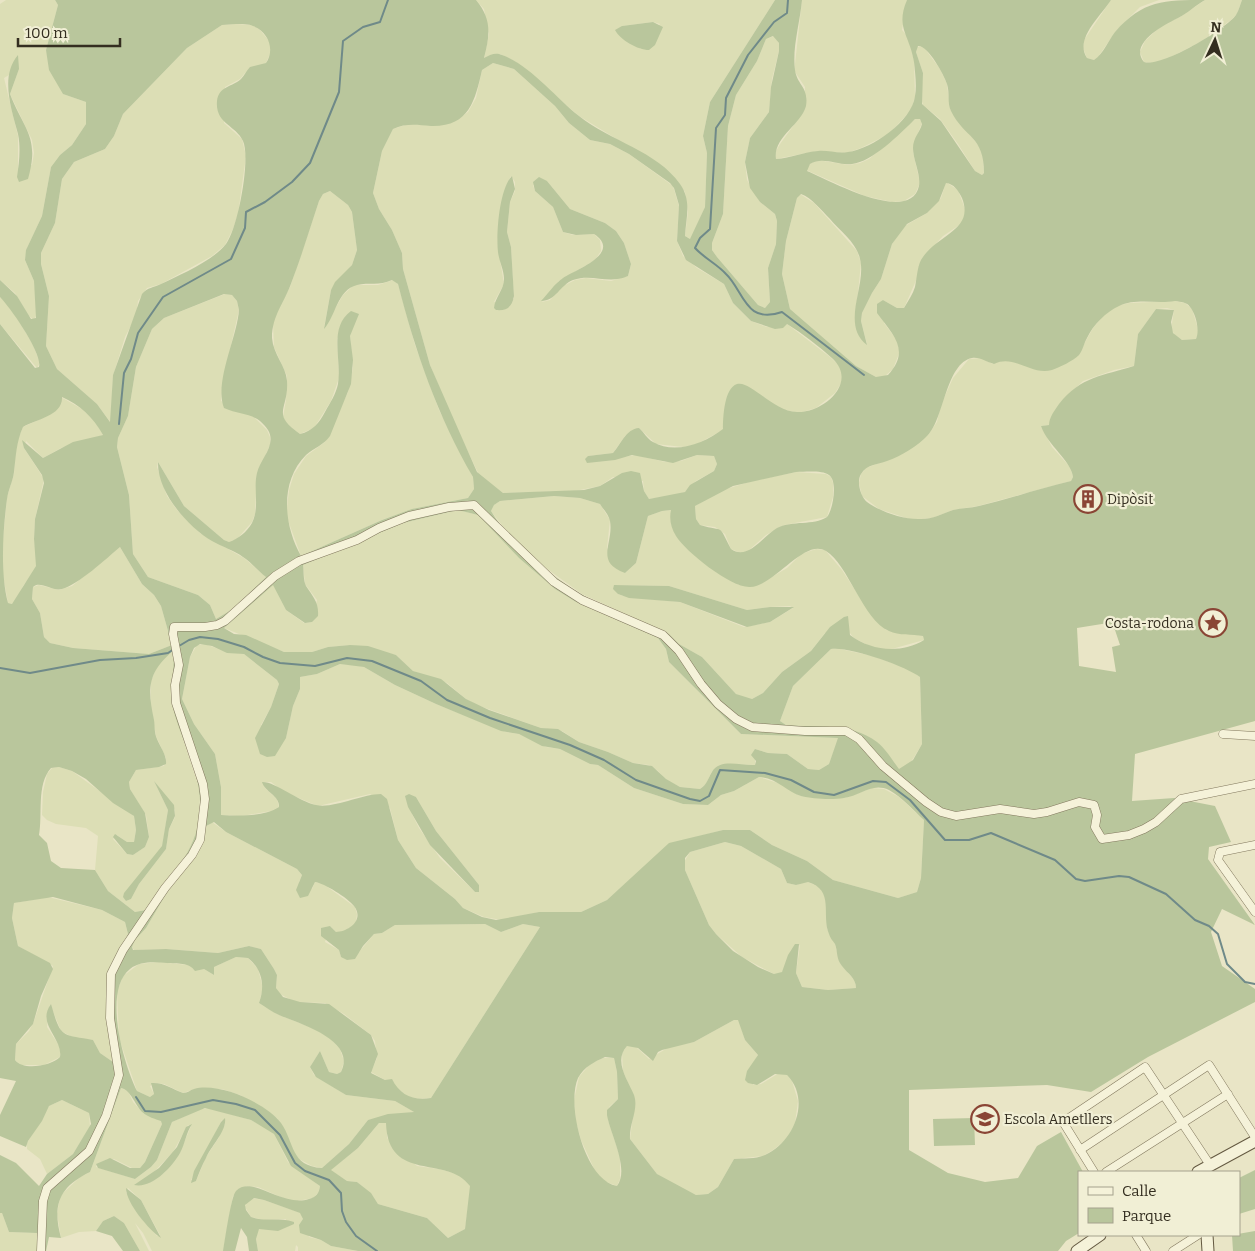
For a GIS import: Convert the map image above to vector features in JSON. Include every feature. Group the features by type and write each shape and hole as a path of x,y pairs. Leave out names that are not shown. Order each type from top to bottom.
{"street":[{"path":"40,1251 43,1201 47,1188 89,1151 106,1116 119,1075 110,1018 111,974 123,950 165,888 192,855 200,840 205,799 200,769 176,703 175,685 179,665 174,627 217,625 225,621 275,576 299,561 356,540 378,528 410,516 449,507 474,504 554,582 582,600 664,635 718,704 736,719 752,727 805,731 846,731 859,739 884,766 941,812 956,816 1000,809 1034,814 1078,802 1094,805 1097,815 1095,827 1102,839 1129,835 1156,822 1181,799 1197,794 1255,784"},
{"path":"1223,734 1255,736"},
{"path":"1255,845 1220,852 1218,860 1255,912"},
{"path":"1080,1150 1209,1065 1255,1139 1201,1171"},
{"path":"1093,1171 1063,1122 1145,1067 1210,1165"},
{"path":"1108,1171 1228,1094"},
{"path":"1077,1251 1099,1236"},
{"path":"1137,1236 1146,1251"},
{"path":"1174,1251 1196,1236"},
{"path":"1208,1236 1208,1251"}],"green space":[{"path":"6,0 55,0 58,5 46,50 63,94 86,102 86,124 72,145 60,155 51,167 42,216 27,248 25,260 34,281 36,298 36,316 34,320 28,315 15,293 0,280 0,4","holes":["19,69 10,94 32,140 34,153 32,165 18,168 18,136 4,78"]},
{"path":"55,0 476,0 485,14 488,28 488,42 484,58 493,54 502,55 523,66 570,109 591,125 659,163 684,190 687,203 685,236 690,239 705,207 707,153 703,136 710,102 775,0 802,0 794,62 796,75 806,94 806,106 803,113 779,144 776,151 776,159 818,151 844,152 858,150 879,140 907,115 915,96 916,79 912,53 904,31 902,18 907,0 1111,0 1090,28 1084,43 1084,51 1087,58 1094,60 1125,21 1145,8 1155,4 1178,0 1205,0 1150,35 1141,48 1140,55 1144,62 1152,62 1178,53 1207,38 1236,15 1242,0 1255,0 1255,721 1135,754 1132,801 1174,798 1215,806 1231,842 1209,847 1208,859 1255,925 1222,909 1211,932 1222,966 1255,989 1255,1002 1148,1057 1091,1092 1047,1085 909,1090 909,1150 948,1173 985,1182 1018,1178 1037,1146 1061,1132 1082,1171 1078,1171 1078,1234 1066,1241 1058,1251 358,1251 331,1246 321,1240 300,1233 299,1225 303,1219 300,1213 254,1198 245,1205 251,1217 283,1220 294,1222 294,1224 278,1231 259,1229 256,1239 258,1251 249,1251 247,1237 241,1228 235,1251 223,1251 230,1209 236,1191 250,1186 299,1201 315,1196 320,1186 291,1166 274,1134 251,1120 205,1108 172,1122 157,1160 135,1179 98,1168 96,1164 110,1158 130,1168 140,1168 145,1162 162,1124 161,1121 149,1117 142,1112 128,1092 121,1088 90,1172 71,1184 61,1198 57,1216 61,1238 49,1237 46,1251 38,1251 37,1233 9,1232 2,1213 0,1213 0,1155 16,1163 39,1186 47,1174 73,1154 91,1124 89,1113 62,1100 49,1106 26,1147 0,1136 0,1115 16,1081 0,1078 0,324 35,368 39,367 39,361 31,342 18,320 0,297 0,280 17,296 31,319 36,318 34,281 25,260 26,250 42,216 51,167 60,155 72,145 86,124 86,102 63,94 49,70 46,50 58,5","holes":["222,25 251,25 263,32 269,42 270,53 266,63 250,67 241,79 220,92 217,101 219,115 240,136 245,150 244,177 239,209 231,236 221,250 196,267 142,294 113,375 110,422 97,404 57,369 46,346 49,296 41,264 41,253 55,223 62,179 74,162 105,149 114,136 123,114 187,48","773,36 779,43 779,51 771,87 769,112 750,138 745,162 750,188 760,202 775,214 777,221 776,244 768,268 770,302 765,308 758,305 712,250 712,243 723,214 728,126 736,95 757,61 766,39","918,46 931,55 943,74 948,87 951,111 981,151 984,173 982,175 975,171 941,121 922,104 923,73 916,52","493,63 514,69 555,106 569,123 590,140 610,144 629,154 670,183 674,188 679,205 677,241 686,260 724,284 733,303 751,321 775,329 783,328 787,324 811,340 833,359 840,368 842,378 834,395 817,408 807,411 788,411 749,387 737,384 729,391 727,397 723,429 708,439 690,446 662,446 651,441 639,428 627,434 613,453 588,456 585,459 587,463 615,460 632,455 673,463 697,455 714,456 717,464 714,471 690,485 685,492 649,499 644,491 640,473 631,471 622,473 600,486 584,490 503,493 477,472 430,365 403,269 402,253 392,230 379,209 373,193 382,151 393,129 407,125 431,126 454,122 468,110 476,92 482,70","915,119 920,119 922,124 914,141 913,148 919,186 912,197 901,202 885,201 867,196 807,171 810,164 820,161 847,164 860,162 877,153","946,183 956,188 959,192 965,209 963,218 959,225 928,251 921,260 914,290 904,308 897,308 883,300 877,304 877,313 894,336 899,350 895,366 888,375 876,377 856,366 790,309 782,274 786,241 797,198 801,194 809,198 820,208 848,238 860,259 861,270 855,316 859,336 867,345 861,321 862,313 881,279 892,244 907,224 927,213 939,201","330,191 348,205 352,212 357,250 352,265 335,282 331,290 324,329 341,298 350,288 361,284 383,283 392,280 398,284 420,359 438,407 473,477 474,489 468,498 412,509 382,520 301,556 295,544 288,518 287,504 291,478 297,466 306,455 325,442 330,436 351,384 353,360 350,336 359,314 351,311 344,318 340,326 337,344 339,374 333,398 318,423 309,431 300,434 291,427 283,416 287,381 272,338 276,315 289,289 323,194","224,294 232,295 237,301 239,310 222,386 224,408 258,420 268,430 270,436 269,447 257,473 256,511 250,526 236,539 229,542 224,540 184,506 158,462 159,473 168,496 184,518 203,535 232,550 266,577 233,609 216,619 210,605 198,595 148,577 133,554 129,495 117,447 118,438 128,416 136,367 152,329 164,318","1132,302 1184,302 1189,305 1197,323 1198,332 1196,339 1182,340 1173,333 1171,322 1174,310 1156,309 1138,334 1134,366 1084,382 1059,404 1051,416 1049,425 1041,426 1044,433 1068,465 1073,477 1071,481 976,507 953,510 925,519 893,515 865,500 859,485 863,471 903,453 928,435 938,417 951,380 963,362 975,358 994,364 1009,362 1037,370 1052,370 1070,362 1079,355 1086,340 1100,319 1119,306","62,397 75,404 86,412 103,435 73,442 43,458 22,440 24,448 42,475 44,483 35,519 36,566 12,604 8,603 5,591 3,537 8,492 18,444 23,427 54,413 58,409","796,472 822,472 832,478 834,496 827,517 821,520 790,524 777,528 755,546 743,552 731,549 720,530 700,525 696,519 695,506 733,486","554,496 580,498 600,504 610,521 608,558 616,569 625,573 636,563 648,516 671,510 670,520 673,530 681,543 721,576 742,586 760,585 808,551 817,549 826,551 841,567 871,616 880,625 893,633 923,636 924,640 896,649 877,647 850,635 848,616 844,617 830,627 811,651 782,672 763,693 752,699 736,694 702,657 679,644 669,634 581,594 543,568 509,535 491,511 494,505 500,501","458,510 478,515 519,558 555,589 576,602 658,638 666,649 669,662 741,734 838,738 829,764 819,770 808,769 787,754 768,753 755,749 751,755 756,761 755,765 720,765 712,772 700,789 680,787 666,779 652,766 633,763 579,742 558,729 541,728 489,710 466,699 441,679 413,671 396,655 368,646 350,645 328,647 312,652 284,652 246,635 234,634 224,628 273,585 286,610 305,623 312,622 318,616 318,607 305,584 303,565 403,523","120,547 142,584 154,595 161,606 172,645 149,654 73,648 50,643 44,637 40,613 32,599 33,587 43,585 62,589 69,586 92,571","1108,623 1115,630 1120,645 1112,647 1116,672 1079,666 1077,628","200,644 212,646 227,653 244,654 277,680 279,684 271,707 255,738 260,754 267,757 275,756 286,738 293,706 300,689 300,677 317,674 340,664 364,667 395,685 436,704 501,731 519,734 542,746 560,749 590,764 598,765 634,788 683,804 708,805 721,795 734,791 759,777 777,782 801,796 817,798 844,798 872,788 883,788 903,800 924,820 921,878 917,892 898,898 833,880 807,861 772,845 750,830 723,830 669,843 607,900 581,912 539,912 496,920 482,917 463,908 455,899 416,868 398,840 387,799 381,794 323,806 302,800 273,785 262,782 266,789 275,797 279,807 266,813 243,816 221,815 221,787 215,754 194,724 182,699 190,657 194,648","831,649 850,651 877,658 920,677 922,744 913,760 899,769 877,742 856,731 833,727 786,725 780,721 793,686","173,651 173,708 194,769 199,791 200,811 197,829 191,846 172,877 146,910 135,912 108,891 95,870 61,868 51,861 47,843 39,835 41,800 43,783 51,768 59,767 72,771 86,779 113,803 134,816 136,830 134,842 127,842 115,834 113,837 127,854 133,855 145,847 149,837 145,813 130,789 129,782 136,770 159,767 166,764 164,754 155,734 150,699 152,681 158,666","214,822 226,832 297,869 302,875 296,890 300,898 308,896 315,882 330,888 354,906 358,916 350,927 336,932 330,926 321,928 321,936 339,950 341,957 347,960 355,959 374,934 382,933 395,925 485,924 501,932 523,924 540,927 431,1098 424,1099 408,1096 395,1085 392,1079 385,1080 371,1073 378,1054 371,1035 329,1004 300,1002 283,997 276,988 277,975 261,949 249,946 218,953 166,949 133,950 132,947 135,940 146,928 206,826","725,842 741,846 781,869 787,883 796,885 808,882 816,886 822,891 824,897 827,927 829,935 835,944 838,958 853,979 856,988 828,990 802,987 796,973 799,944 795,944 788,955 782,972 774,974 758,967 733,951 709,925 685,870 685,858 690,852","53,897 102,910 125,922 128,934 112,966 113,1062 100,1053 93,1040 74,1037 63,1032 57,1023 51,1004 46,1018 58,1044 60,1057 50,1063 37,1066 24,1065 15,1060 16,1044 33,1024 41,996 53,969 50,963 18,946 12,918 14,903","236,957 248,958 260,973 262,991 259,1003 276,1014 324,1035 334,1042 341,1051 344,1061 341,1072 337,1074 329,1072 320,1051 310,1067 316,1077 346,1095 395,1101 414,1112 388,1114 368,1120 349,1144 322,1168 304,1163 299,1158 281,1123 265,1108 229,1091 204,1088 183,1093 156,1083 151,1083 154,1094 150,1097 137,1091 126,1064 118,1028 117,994 122,979 134,966 147,963 182,964 190,966 195,971 204,969 214,975 214,967","734,1020 738,1020 745,1040 758,1055 747,1071 745,1080 748,1083 757,1085 775,1074 787,1075 794,1085 798,1096 798,1108 796,1120 791,1131 784,1141 765,1155 754,1158 734,1159 718,1187 708,1194 696,1195 657,1174 630,1139 635,1100 623,1070 621,1058 627,1046 638,1048 653,1061 658,1052 694,1042","605,1057 614,1058 617,1072 618,1099 607,1110 620,1161 620,1179 617,1186 606,1181 596,1171 587,1157 577,1123 575,1090 578,1078 583,1071","379,1123 386,1123 389,1142 397,1154 407,1161 447,1171 460,1177 470,1186 465,1229 448,1238 427,1218 378,1204 371,1193 357,1182 347,1181 331,1170 358,1148"]},
{"path":"476,0 775,0 710,102 703,136 707,153 705,207 690,239 685,236 688,212 685,192 671,174 579,116 516,62 500,54 493,54 484,59 489,34 484,9","holes":["653,22 660,24 641,49 627,41 622,26"]},
{"path":"802,0 907,0 902,30 909,38 914,61 915,97 911,110 889,134 861,148 847,153 817,151 776,159 776,151 780,144 804,111 805,87 795,72"},
{"path":"1111,0 1159,0 1140,7 1116,31 1098,57 1094,60 1087,58 1083,48 1084,40"},
{"path":"1205,0 1242,0 1237,14 1202,41 1167,59 1155,63 1144,62 1140,52 1145,41 1162,25 1180,17"},
{"path":"653,22 663,27 655,45 649,50 630,44 617,34 615,30 622,26"},
{"path":"222,25 253,25 270,42 272,49 266,63 245,73 240,79 225,87 224,123 242,139 246,156 238,214 225,245 212,256 161,284 147,288 138,301 136,316 125,337 113,376 111,423 97,404 57,369 46,346 49,296 41,264 41,253 55,223 62,179 74,162 105,149 114,136 123,114 187,48"},
{"path":"774,36 779,43 779,51 772,79 769,112 750,138 745,162 747,180 760,202 775,214 777,221 776,244 768,268 770,302 765,308 758,305 717,257 712,250 712,243 723,214 728,126 736,95 757,61 766,39"},
{"path":"923,46 940,69 947,84 950,109 982,150 984,173 982,175 975,171 940,119 923,105 921,98 923,73 916,52 917,47"},
{"path":"18,55 19,69 10,94 29,134 32,153 28,179 19,182 17,177 19,140 10,103 8,82 9,73"},
{"path":"493,63 514,69 555,106 569,123 590,140 610,144 629,154 673,186 679,206 677,241 683,256 697,268 724,284 733,303 751,321 767,327 787,324 840,366 843,380 835,393 816,408 799,413 780,409 762,396 726,404 723,430 695,445 683,447 656,444 639,428 625,436 613,453 588,456 595,461 636,455 665,462 681,461 697,455 714,456 717,464 714,471 696,481 685,492 676,495 649,499 644,491 643,481 613,477 600,486 575,491 503,493 479,475 430,365 403,269 402,253 392,230 379,209 373,193 382,151 393,129 408,124 440,125 461,117 468,112 476,98 482,70","holes":["511,176 515,182 515,191 510,202 507,232 511,247 514,299 494,302 504,284 498,247 499,221 505,189","547,181 570,209 605,223 616,231 624,243 631,264 628,276 611,281 586,278 575,280 563,286 550,300 542,302 559,281 595,260 601,251 600,240 594,234 573,235 563,232 553,207 535,191 533,185"]},
{"path":"915,119 920,119 922,123 913,152 920,183 915,194 904,201 892,202 865,196 806,170 810,164 817,160 849,165 869,159"},
{"path":"512,176 515,189 510,202 507,232 511,247 514,296 508,308 496,310 494,308 495,304 503,287 504,279 498,252 499,212 504,191"},
{"path":"539,177 547,181 570,209 605,223 616,231 624,243 631,264 628,276 614,279 580,278 573,280 554,296 541,301 560,280 586,266 600,254 603,248 601,241 594,234 576,235 563,232 553,207 535,191 533,182"},
{"path":"946,182 958,190 965,209 965,217 961,224 943,236 929,251 904,308 897,308 883,300 884,323 896,339 900,351 893,369 884,377 876,377 856,366 790,309 782,274 786,241 797,198 800,194 814,203 857,251 861,263 855,322 859,334 867,344 861,321 862,313 881,279 892,244 903,227 927,213 941,198"},
{"path":"330,191 348,205 352,212 357,250 352,265 331,290 324,328 343,295 354,285 378,285 393,280 398,284 415,345 439,410 473,477 474,489 468,498 417,508 384,519 301,556 286,515 289,490 294,474 306,456 325,442 348,392 353,368 350,336 352,328 337,338 339,378 331,401 314,428 300,434 286,424 283,417 287,376 274,347 273,323 275,315 290,287 319,201 323,194"},
{"path":"225,294 232,295 237,301 239,310 224,376 221,401 253,416 267,430 270,437 270,445 257,474 255,514 252,522 237,539 229,542 224,540 184,506 158,462 157,467 167,496 177,510 200,533 244,558 266,577 233,609 216,619 210,605 198,595 148,577 133,554 129,495 117,447 118,438 128,416 136,367 152,329 164,318"},
{"path":"0,297 12,309 33,345 40,363 37,368 0,324"},
{"path":"1175,301 1185,303 1192,309 1199,332 1196,339 1182,340 1171,330 1174,310 1167,308 1156,309 1138,334 1134,366 1114,370 1083,381 1061,402 1051,417 1049,425 1041,426 1052,447 1070,467 1073,477 1071,481 978,506 953,510 932,518 921,519 909,519 879,509 862,496 859,483 861,474 866,468 902,454 928,435 937,422 940,407 953,378 969,359 981,358 993,364 1000,360 1011,360 1038,370 1053,369 1078,355 1093,328 1104,315 1117,306 1129,303"},
{"path":"61,397 82,409 95,421 103,435 61,448 43,458 26,441 24,448 44,479 35,519 34,539 37,562 35,570 23,586 16,601 12,604 8,603 3,575 3,541 7,497 14,474 16,444 23,427 45,417"},
{"path":"796,472 826,474 831,477 833,497 827,517 784,525 766,535 748,551 741,553 731,549 725,534 715,527 700,525 696,519 695,506 720,491 752,481"},
{"path":"554,496 580,498 600,504 610,520 607,548 625,573 636,563 648,516 662,511 672,510 675,534 689,550 716,572 739,585 760,584 787,568 801,554 816,549 825,550 842,570 866,607 886,630 923,636 924,640 888,650 873,648 854,638 849,632 825,633 811,651 782,672 763,693 752,699 743,698 736,694 702,657 679,644 669,634 582,594 536,561 511,537 491,511 494,505 500,501","holes":["614,585 669,586 747,610 790,606 793,608 770,622 744,627 680,602 623,596 618,594"]},
{"path":"459,510 478,515 519,558 555,589 576,602 658,638 666,649 669,662 741,734 839,738 829,764 819,770 808,769 787,754 768,753 755,749 755,765 723,764 711,773 706,784 700,789 680,787 666,780 649,765 633,763 579,742 562,731 541,728 477,705 466,699 447,683 413,671 396,655 350,645 328,647 312,652 284,652 224,628 273,584 286,610 304,623 312,622 317,600 305,584 303,565 403,523"},
{"path":"120,547 142,584 154,595 161,606 172,645 149,654 73,648 50,643 44,637 40,613 32,599 33,587 39,585 59,590 72,586"},
{"path":"614,585 669,586 747,610 770,607 794,607 770,622 747,627 680,602 629,598 618,594 613,589"},
{"path":"205,644 224,651 244,654 277,680 279,684 271,707 261,725 286,738 293,706 300,689 300,677 317,674 340,664 355,665 364,667 395,685 436,704 506,732 519,734 546,747 560,749 590,764 598,765 634,788 683,804 708,805 721,795 734,791 759,777 781,784 798,795 806,797 845,798 872,788 884,789 899,797 924,820 921,878 917,892 898,898 833,880 807,861 772,845 750,830 723,830 696,837 651,861 607,900 581,912 539,912 502,920 484,917 463,908 455,899 416,868 398,840 390,808 370,794 318,806 284,792 271,782 263,782 265,788 277,799 279,807 271,811 242,816 221,815 221,787 215,754 194,724 182,699 190,657 197,645","holes":["416,797 436,831 479,885 475,892 440,858 419,828 412,814"]},
{"path":"831,649 873,656 909,669 920,677 922,744 911,762 899,770 879,744 858,732 786,725 780,721 793,686"},
{"path":"173,650 175,665 171,702 200,791 199,829 185,858 146,910 135,912 108,891 95,870 98,836 86,828 56,824 47,820 42,815 43,792 47,774 52,768 59,767 72,771 134,816 136,830 134,842 127,842 117,835 113,839 127,854 133,855 145,847 149,837 146,815 130,789 129,782 136,770 164,766 166,758 156,736 151,709 151,681 159,662","holes":["154,781 175,810 175,817 169,829 166,849 139,884 131,899 126,901 124,894 162,849 168,810"]},
{"path":"154,781 174,805 175,816 169,829 166,849 139,884 131,899 126,901 123,897 124,893 162,846 168,810"},
{"path":"409,794 416,797 436,831 479,885 479,892 475,892 430,845 408,807 405,796"},
{"path":"212,822 226,832 297,869 302,875 299,882 312,889 315,882 322,883 355,907 357,914 356,922 351,928 344,932 336,932 330,926 325,942 339,950 341,957 359,952 374,934 382,933 395,925 485,924 501,932 523,924 540,927 431,1098 415,1099 408,1097 397,1088 392,1080 385,1080 371,1072 377,1058 375,1041 371,1035 344,1014 325,1003 295,1002 280,994 276,988 277,975 261,949 249,946 218,953 166,949 134,950 132,947 135,940 146,928 205,827"},
{"path":"725,842 741,846 781,869 787,883 796,885 806,881 821,888 826,899 827,929 835,944 840,963 855,981 856,988 828,990 802,987 796,973 800,945 791,950 784,970 780,974 774,974 742,957 716,934 709,925 685,870 684,862 690,852"},
{"path":"48,897 102,910 125,922 128,934 112,966 113,1062 100,1053 93,1040 74,1038 61,1031 50,1004 47,1027 60,1047 60,1057 44,1065 21,1065 15,1060 16,1044 29,1031 34,1021 53,966 18,946 12,918 14,903"},
{"path":"236,957 248,958 258,969 263,988 259,1003 277,1014 317,1030 331,1039 340,1049 344,1061 341,1072 337,1074 329,1072 320,1051 310,1067 314,1075 346,1095 395,1101 414,1112 368,1120 349,1144 322,1168 312,1166 299,1159 293,1152 284,1129 277,1118 240,1095 222,1089 195,1089 183,1093 164,1084 155,1083 150,1086 154,1094 150,1097 137,1091 119,1038 117,991 123,976 139,964 159,962 188,965 204,969 214,975 214,967"},
{"path":"734,1020 739,1020 745,1040 758,1055 754,1062 753,1085 761,1084 779,1073 787,1075 792,1081 798,1101 795,1123 787,1139 773,1150 763,1156 734,1159 718,1187 708,1194 696,1195 670,1183 657,1174 630,1139 635,1100 623,1071 622,1053 627,1046 635,1046 649,1059 669,1047 694,1042"},
{"path":"603,1058 614,1058 617,1072 618,1099 609,1107 608,1120 620,1157 620,1179 617,1186 604,1181 596,1173 581,1140 576,1122 574,1100 579,1077 590,1064"},
{"path":"121,1088 128,1091 133,1102 143,1113 162,1121 162,1124 145,1162 140,1168 132,1168 114,1159 108,1159 97,1164 96,1167 135,1179 157,1160 172,1122 201,1109 209,1108 251,1120 268,1129 274,1134 288,1162 320,1186 319,1192 313,1198 292,1202 258,1187 247,1186 233,1196 223,1251 152,1251 143,1233 135,1223 149,1251 140,1251 124,1223 114,1216 103,1221 96,1231 79,1232 61,1238 57,1214 60,1196 80,1177 90,1172","holes":["222,1120 225,1124 218,1139 206,1157 196,1181 191,1180","188,1125 191,1126 180,1152 165,1172 151,1182 135,1185 152,1174 173,1152","128,1188 141,1200 160,1235 157,1236 140,1217 126,1192"]},
{"path":"62,1100 89,1113 90,1127 73,1154 47,1174 40,1159 27,1149 27,1143 49,1106"},
{"path":"225,1118 224,1128 208,1153 196,1181 191,1183 194,1171"},
{"path":"974,1118 975,1145 934,1146 933,1119"},
{"path":"379,1123 387,1123 387,1138 417,1166 458,1174 467,1181 471,1186 465,1229 448,1238 427,1218 378,1204 372,1195 357,1182 347,1181 330,1170 358,1148"},
{"path":"192,1124 180,1153 167,1170 148,1184 134,1185 159,1168 177,1147 186,1127"},
{"path":"1255,1170 1255,1209 1240,1214 1240,1178"},
{"path":"126,1188 141,1200 161,1238 139,1216 130,1201"},
{"path":"251,1198 264,1200 301,1213 309,1237 321,1240 331,1246 358,1251 298,1251 296,1245 295,1251 258,1251 257,1231 259,1229 283,1229 286,1219 263,1220 251,1217 245,1207 246,1202"},
{"path":"0,1213 2,1213 9,1232 37,1233 38,1251 0,1251"},
{"path":"114,1216 124,1223 140,1251 123,1251 112,1236 96,1231 103,1221"},
{"path":"1255,1231 1255,1251 1233,1251 1232,1236 1240,1236 1240,1234"}],"waterway":[{"path":"119,424 124,373 131,359 138,333 163,297 231,259 245,228 246,212 265,202 292,182 310,163 339,92 343,41 363,27 380,22 388,0"},
{"path":"788,0 787,13 774,22 748,55 726,98 725,115 716,128 710,229 700,238 695,248 726,274 753,310 760,314 770,315 782,312 864,375"},
{"path":"179,646 189,640 200,637 218,639 244,647 280,663 315,666 347,658 372,661 421,681 447,700 490,718 570,745 604,760 636,780 700,801 709,796 720,770 765,773 791,780 814,792 834,795 873,781 886,782 910,800 945,840 969,840 991,833 1055,860 1076,879 1085,881 1119,876 1129,877 1166,894 1195,920 1209,926 1218,934 1227,964 1245,982 1255,984"},
{"path":"0,668 30,673 100,660 136,658 168,653 174,649"},
{"path":"136,1097 145,1111 161,1112 213,1100 255,1110 280,1135 295,1163 305,1171 329,1180 341,1193 342,1211 346,1222 356,1236 377,1251"}],"place":[{"name":"Dipòsit","path":"1088,499"},
{"name":"Costa-rodona","path":"1213,623"},
{"name":"Escola Ametllers","path":"985,1119"}]}
